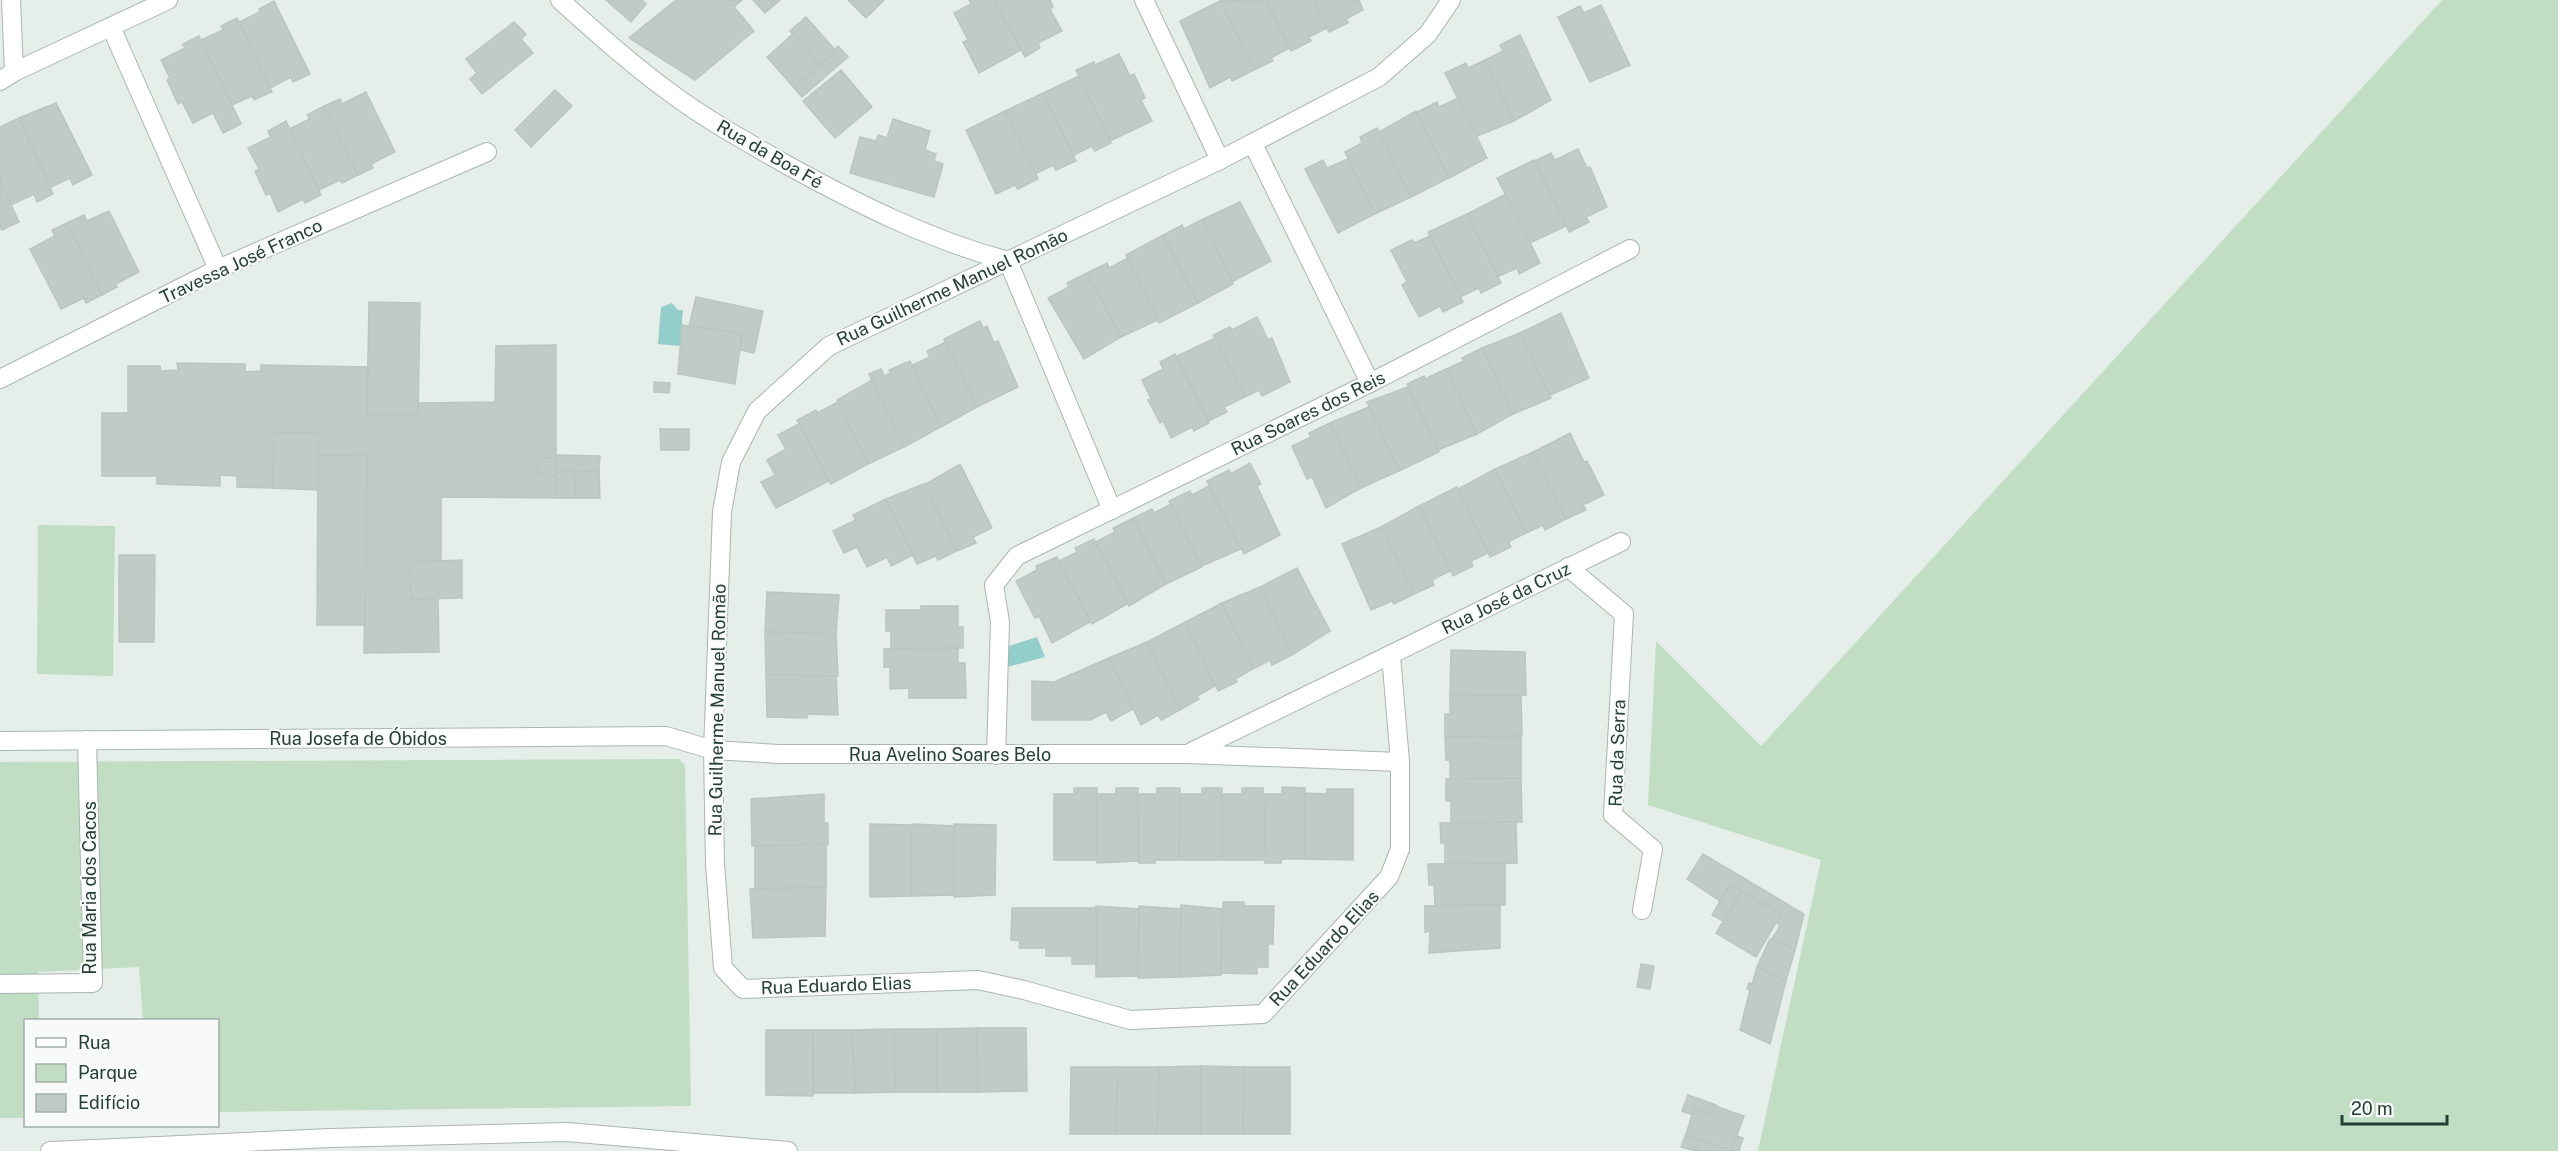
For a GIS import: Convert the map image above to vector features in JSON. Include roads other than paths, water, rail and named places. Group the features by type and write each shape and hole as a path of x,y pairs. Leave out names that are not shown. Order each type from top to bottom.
{"street":[{"path":"11,0 7,77 168,0"},
{"name":"Rua da Boa Fé","path":"560,0 618,53 669,92 742,140 854,202 965,249 1008,261"},
{"path":"1144,0 1220,160"},
{"name":"Rua Guilherme Manuel Romão","path":"723,968 715,864 713,750 722,512 731,462 757,411 829,346 1253,144 1379,77 1428,34 1451,0"},
{"path":"111,27 218,269"},
{"path":"1253,144 1370,383"},
{"name":"Travessa José Franco","path":"0,379 218,269 487,152"},
{"name":"Rua Soares dos Reis","path":"996,755 1000,622 994,585 1017,556 1370,383 1630,249"},
{"path":"1008,261 1112,510"},
{"name":"Rua José da Cruz","path":"1392,655 1620,542"},
{"name":"Rua da Serra","path":"1568,567 1624,614 1613,815 1653,849 1642,910"},
{"name":"Rua Avelino Soares Belo","path":"1187,754 1392,655"},
{"name":"Rua Eduardo Elias","path":"723,968 743,988 978,980 1024,990 1130,1020 1263,1014 1389,877 1400,849 1400,762 1392,655"},
{"name":"Rua Josefa de Óbidos","path":"0,741 666,736 713,750"},
{"name":"Rua Maria dos Cacos","path":"0,984 93,983 87,740"},
{"name":"Rua Avelino Soares Belo","path":"713,750 779,754 1187,754 1400,762"},
{"path":"50,1151 330,1138 567,1132 788,1151"}],"water":[{"path":"672,303 678,310 683,310 680,346 658,344 661,307"},
{"path":"1037,637 1045,657 1007,667 1006,647"}]}
